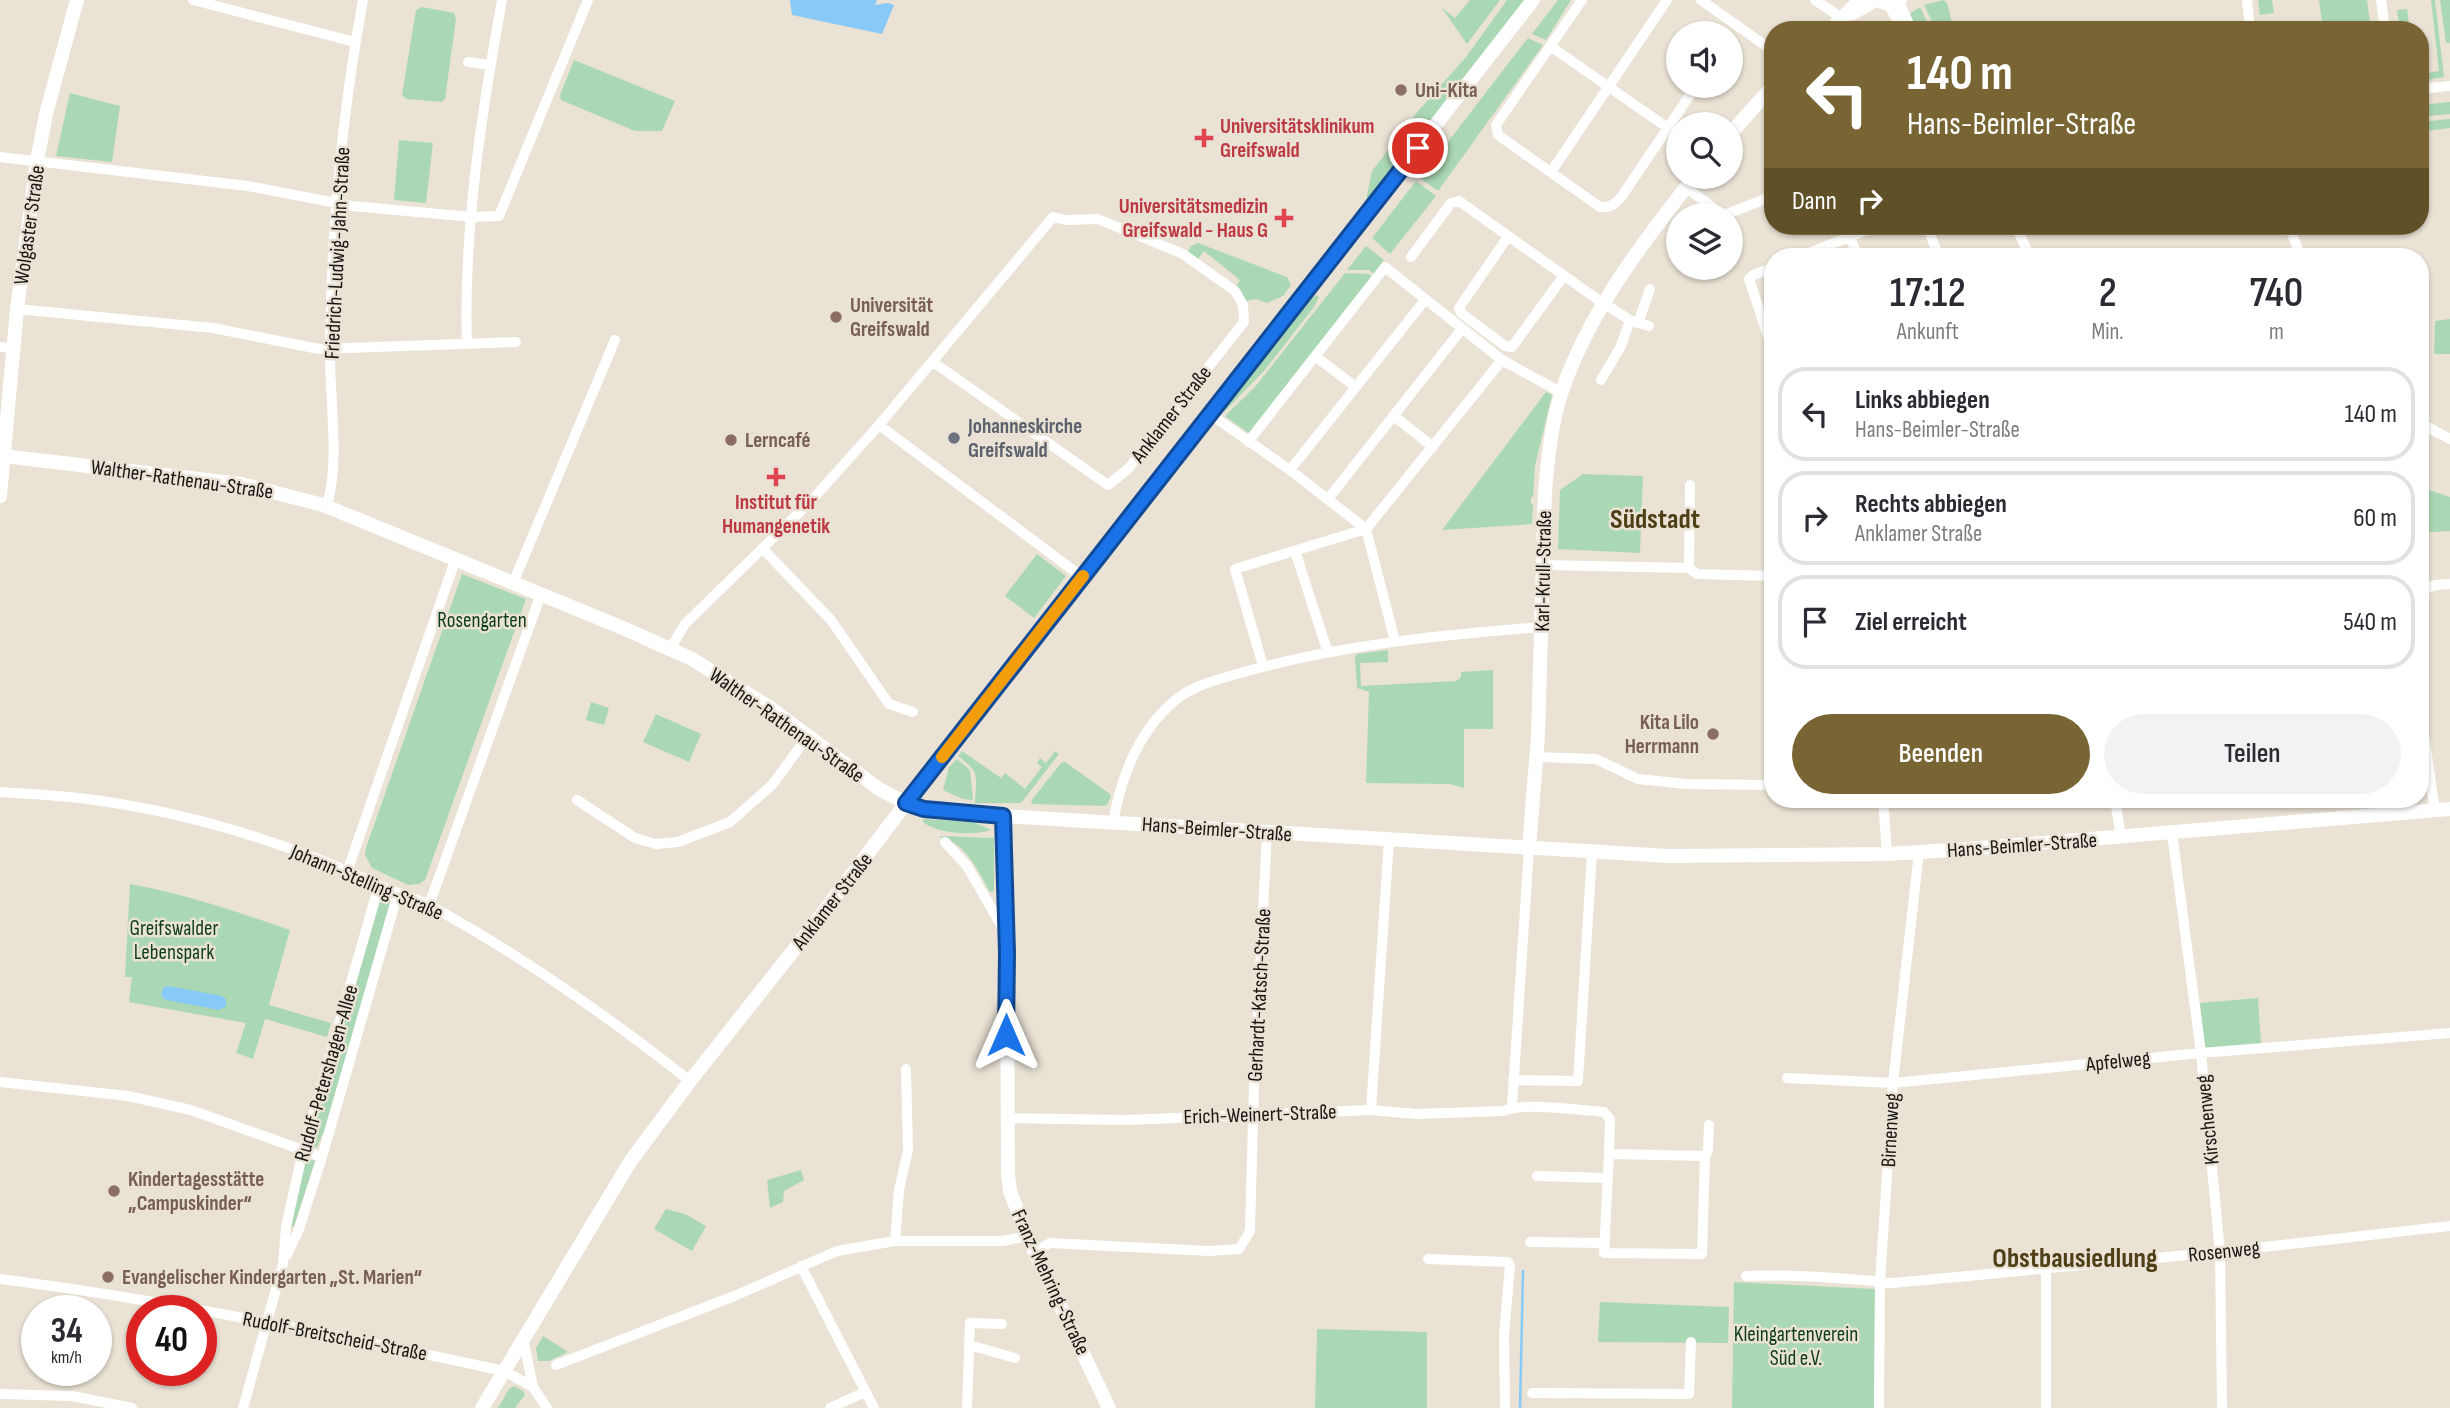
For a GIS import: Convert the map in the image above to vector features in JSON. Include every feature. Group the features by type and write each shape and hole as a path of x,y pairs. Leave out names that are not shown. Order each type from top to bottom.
{"main road":[{"name":"Wolgaster Straße","path":"0,496 7,348 18,309 37,161 46,114 77,0"},
{"name":"Anklamer Straße","path":"482,1408 630,1162 690,1081 1533,0"},
{"path":"1836,21 1860,0"},
{"path":"1839,16 1888,1"},
{"path":"1743,120 1764,96"},
{"name":"Karl-Krull-Straße","path":"1529,849 1537,757 1548,464 1562,393 1578,352 1604,303 1685,189"},
{"name":"Walther-Rathenau-Straße","path":"3,456 241,484 287,494 326,507 456,558 670,649 726,679 879,789 906,803"},
{"name":"Hans-Beimler-Straße","path":"906,803 924,809 1003,816 1668,856 1887,854 2442,810"},
{"name":"Franz-Mehring-Straße","path":"1003,816 1010,1191 1034,1252 1110,1408"}],"street":[{"path":"193,0 355,43"},
{"name":"Friedrich-Ludwig-Jahn-Straße","path":"326,507 332,480 330,348 337,204 343,136 363,0"},
{"path":"467,344 466,287 472,217 490,65 502,0"},
{"path":"0,157 248,186 337,204 472,217 499,216 588,0"},
{"path":"1581,0 1496,125 1498,135 1600,207 1608,208 1622,196 1666,130"},
{"path":"1550,172 1667,0"},
{"path":"1701,0 1731,21"},
{"path":"1815,0 1839,16"},
{"path":"2247,0 2249,21"},
{"path":"2381,0 2384,21"},
{"path":"1888,1 1898,21"},
{"path":"1888,1 1905,21"},
{"path":"1743,30 1764,45"},
{"path":"1550,46 1666,127"},
{"path":"468,62 490,65"},
{"path":"2429,88 2450,86"},
{"path":"1697,189 1711,203"},
{"path":"1743,207 1764,199"},
{"path":"1411,257 1451,203 1459,201 1563,277 1639,323"},
{"name":"Anklamer Straße","path":"1053,218 1098,219 1183,254 1235,291 1242,305 1244,322 1128,469 1108,485 933,362 1053,218"},
{"path":"1822,248 1855,235"},
{"path":"1850,237 1854,248"},
{"path":"1507,238 1459,308 1461,313 1502,344 1512,347 1563,277"},
{"path":"1248,442 1385,267 1502,360 1562,393"},
{"path":"1764,271 1749,279 1764,325"},
{"path":"1601,380 1621,346 1639,323 1650,289"},
{"path":"1290,470 1425,300"},
{"path":"18,309 213,328 320,349 516,342"},
{"path":"1328,499 1461,330"},
{"path":"513,583 615,340"},
{"path":"1316,357 1356,387"},
{"path":"1264,666 1235,569 1366,529 1502,360"},
{"path":"670,649 685,624 811,501 933,362"},
{"name":"Anklamer Straße","path":"1210,414 1290,470 1366,529"},
{"path":"1394,416 1433,447"},
{"path":"879,425 1082,576"},
{"path":"2429,428 2450,439"},
{"path":"1689,568 1690,485"},
{"path":"1366,529 1395,641"},
{"path":"762,548 831,620 889,704 913,712"},
{"path":"1295,551 1328,653"},
{"path":"348,869 456,558"},
{"path":"1544,565 1689,568 1697,574 1764,576"},
{"path":"2429,587 2450,583"},
{"path":"429,905 541,594"},
{"path":"1113,823 1123,776 1131,757 1166,709 1180,696 1200,686 1264,666 1395,641 1542,627"},
{"path":"577,800 635,838 656,844 678,842 730,822 772,785 808,736"},
{"path":"1537,757 1596,759 1638,779 1686,784 1764,785"},
{"path":"2429,757 2442,810"},
{"name":"Johann-Stelling-Straße","path":"0,792 80,798 183,817 275,843 348,869 398,894 429,905 510,953 690,1081"},
{"path":"1884,808 1887,854"},
{"path":"2116,808 2121,837"},
{"name":"Gerhardt-Katsch-Straße","path":"1034,1252 1050,1243 1209,1251 1239,1249 1250,1231 1267,833"},
{"name":"Kirschenweg","path":"2172,833 2200,1053 2220,1252 2222,1408"},
{"path":"1371,1110 1390,840"},
{"path":"945,842 967,866 1006,932"},
{"path":"1512,1107 1529,849"},
{"path":"1513,1080 1578,1081 1592,852"},
{"name":"Birnenweg","path":"1879,1408 1880,1282 1893,1083 1919,852"},
{"name":"Rudolf-Petershagen-Allee","path":"243,1408 283,1264 286,1227 303,1150 379,885"},
{"name":"Rudolf-Petershagen-Allee","path":"283,1264 299,1229 322,1157 398,894"},
{"name":"Apfelweg","path":"1787,1078 1893,1083 2200,1053 2450,1033"},
{"path":"895,1241 899,1190 908,1150 906,1069"},
{"path":"0,1082 128,1096 166,1104 222,1120 322,1157"},
{"name":"Erich-Weinert-Straße","path":"1007,1118 1125,1120 1371,1110 1427,1114 1503,1111 1512,1107 1604,1112 1610,1119 1609,1154"},
{"path":"1705,1156 1609,1154 1604,1252 1702,1254 1705,1156 1708,1151 1709,1125"},
{"path":"1537,1176 1607,1178"},
{"name":"Rosenweg","path":"1746,1276 1784,1275 1893,1283 2220,1252 2450,1226"},
{"path":"556,1365 737,1295 837,1251 895,1241 1003,1241 1027,1236"},
{"path":"1530,1242 1605,1243"},
{"path":"1428,1259 1508,1262 1510,1266 1504,1336 1505,1408"},
{"path":"801,1266 874,1408"},
{"path":"2046,1267 2046,1408"},
{"name":"Rudolf-Breitscheid-Straße","path":"0,1279 269,1321 504,1371 533,1387"},
{"path":"967,1408 970,1323 1002,1324"},
{"path":"523,1338 533,1387 547,1408"},
{"path":"1689,1408 1691,1342"},
{"path":"969,1345 1015,1358"},
{"path":"830,1408 865,1392"},
{"path":"1532,1393 1689,1394"},
{"path":"0,1394 72,1396 132,1408"},
{"path":"1594,1394 1594,1408"}],"green space":[{"path":"1470,0 1500,0 1467,44 1442,8 1455,18"},
{"path":"1507,0 1525,0 1378,190 1366,201 1372,171 1418,111 1466,57"},
{"path":"1558,0 1571,0 1546,40 1532,34"},
{"path":"1943,0 1947,3 1952,21 1932,21 1924,5"},
{"path":"2258,0 2272,0 2274,13 2260,15"},
{"path":"2319,0 2367,0 2370,21 2322,21"},
{"path":"2431,0 2435,0 2444,77 2429,80 2429,73 2439,71"},
{"path":"2440,0 2450,0 2450,43 2446,43"},
{"path":"422,7 454,13 456,19 445,99 442,102 406,99 402,95 416,10"},
{"path":"1920,7 1927,21 1911,21 1908,15"},
{"path":"2407,9 2409,21 2399,21 2397,10"},
{"path":"1528,38 1543,45 1438,191 1420,178"},
{"path":"574,60 675,101 662,131 635,131 561,100 560,95"},
{"path":"70,93 120,106 112,162 56,156"},
{"path":"2450,102 2450,114 2429,116 2429,104"},
{"path":"2450,119 2450,128 2429,131 2429,121"},
{"path":"399,140 433,143 426,203 394,200"},
{"path":"1416,181 1436,196 1390,254 1372,238"},
{"path":"1198,243 1287,277 1291,285 1283,296 1267,303 1256,299 1245,301 1236,287 1240,280 1204,251 1198,259 1188,252 1191,246"},
{"path":"1366,246 1384,260 1374,274 1369,270 1347,270"},
{"path":"1345,273 1369,274 1373,277 1250,434 1225,416 1255,387"},
{"path":"1316,295 1319,297 1314,307 1264,371 1224,412 1227,402 1293,317"},
{"path":"2450,319 2450,354 2434,354 2435,321"},
{"path":"1546,392 1552,395 1535,466 1531,497 1532,524 1442,530"},
{"path":"1583,474 1643,476 1640,553 1558,549 1560,490"},
{"path":"2429,490 2450,497 2450,531 2429,532"},
{"path":"1037,554 1066,576 1034,618 1005,596"},
{"name":"Rosengarten","path":"462,574 526,599 425,880 419,884 408,885 372,868 365,855 366,848"},
{"path":"1388,650 1388,662 1360,663 1361,686 1456,681 1461,677 1461,672 1493,670 1493,729 1464,729 1464,788 1450,784 1366,783 1369,692 1357,688 1355,657 1357,654"},
{"path":"591,702 609,708 604,725 586,720"},
{"path":"656,714 701,734 689,762 643,742"},
{"path":"962,751 1001,778 1005,773 1025,789 1042,767 1037,763 1040,758 1046,763 1055,751 1059,754 1021,803 975,803 974,771 958,756"},
{"path":"957,759 970,770 973,800 963,799 943,790 949,767"},
{"path":"1065,762 1110,794 1106,806 1033,804 1031,801 1061,763"},
{"path":"924,819 974,822 991,830 965,833 946,831 929,826 923,822"},
{"path":"940,836 994,838 994,891 990,892 964,851"},
{"name":"Greifswalder Lebenspark","path":"130,884 191,898 290,930 269,1005 331,1023 327,1037 265,1019 253,1059 236,1053 246,1023 129,1002 132,977 125,977"},
{"path":"383,897 392,902 324,1131 317,1147 313,1149 310,1142"},
{"path":"2258,998 2261,1044 2205,1050 2200,1003"},
{"path":"304,1158 315,1161 294,1226 291,1227"},
{"path":"801,1170 804,1180 784,1191 783,1202 770,1208 767,1180"},
{"path":"666,1209 685,1214 706,1226 692,1251 654,1229"},
{"name":"Kleingartenverein Süd e.V.","path":"1734,1282 1875,1289 1874,1408 1732,1408"},
{"path":"1600,1302 1729,1307 1728,1343 1598,1342"},
{"path":"1317,1329 1427,1332 1427,1408 1315,1408"},
{"path":"543,1336 568,1352 549,1361 538,1361 536,1348"},
{"path":"514,1386 525,1395 515,1408 498,1408 509,1389"}],"water":[{"path":"790,0 877,0 875,5 894,5 882,34 792,15"},
{"path":"168,986 222,996 226,999 226,1006 219,1010 166,1000 161,995 163,988"}],"waterway":[{"path":"1520,1408 1523,1271"}],"slow traffic":[{"path":"942,757 1083,576"}],"place":[{"name":"Uni-Kita","path":"1401,90"},
{"name":"Universitätsklinikum Greifswald","path":"1204,138"},
{"name":"Universitätsmedizin Greifswald - Haus G","path":"1284,218"},
{"name":"Universität Greifswald","path":"836,317"},
{"name":"Johanneskirche Greifswald","path":"954,438"},
{"name":"Lerncafé","path":"731,440"},
{"name":"Institut für Humangenetik","path":"776,477"},
{"name":"Kita Lilo Herrmann","path":"1713,734"},
{"name":"Kindertagesstätte „Campuskinder“","path":"114,1191"},
{"name":"Evangelischer Kindergarten „St. Marien“","path":"108,1277"}],"district":[{"name":"Südstadt","path":"1655,518"},
{"name":"Obstbausiedlung","path":"2075,1257"}],"route":[{"path":"1006,1035 1007,953 1003,816 924,809 906,803 1418,148"}]}
